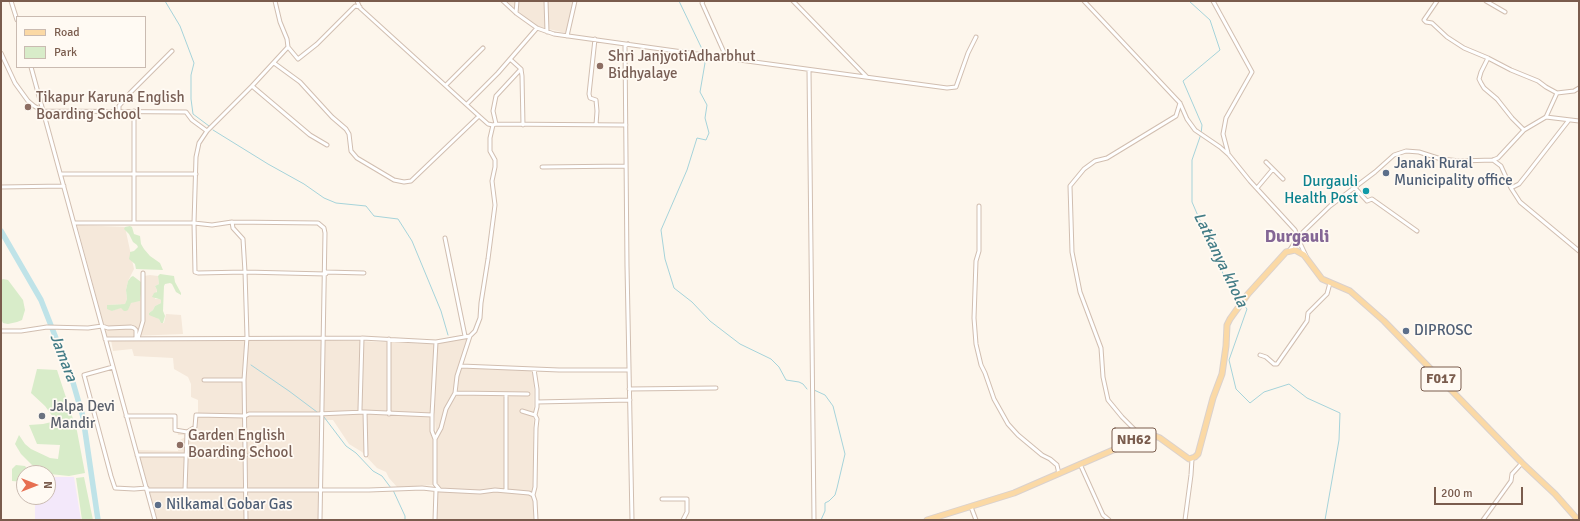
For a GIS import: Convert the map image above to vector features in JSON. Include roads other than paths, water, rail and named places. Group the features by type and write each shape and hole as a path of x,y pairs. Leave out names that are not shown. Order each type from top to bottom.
{"main road":[{"name":"F017","path":"1288,251 1295,250 1300,252 1306,257 1322,279 1350,291 1384,321 1522,463 1555,494 1578,520"},
{"path":"1192,459 1198,454 1213,398 1222,374 1227,325 1233,312 1288,251"},
{"name":"NH62","path":"928,520 1014,493 1150,434 1160,438 1186,457 1192,459"}],"street":[{"path":"11,1 16,17"},
{"path":"275,1 280,22 287,39 288,47 298,59 317,44 356,6 360,8"},
{"path":"357,1 360,8 488,124 626,125"},
{"path":"503,1 516,13 537,28 547,32 567,36 947,88 956,87 968,53 976,37"},
{"path":"516,13 517,1"},
{"path":"546,1 547,32"},
{"path":"567,36 575,1"},
{"path":"702,1 727,59"},
{"path":"793,1 868,78"},
{"path":"1084,1 1180,103 1187,119 1195,130 1229,155 1256,188 1295,230 1306,257"},
{"path":"1213,1 1252,72 1226,118 1223,134 1229,155"},
{"path":"1437,1 1424,20 1432,23 1447,37 1464,48 1511,70 1530,77 1557,93 1574,91 1579,88"},
{"path":"1486,1 1505,12"},
{"path":"466,104 510,59 537,28"},
{"path":"595,39 589,94 590,98 596,100 596,125"},
{"path":"628,44 625,46 626,166 632,520"},
{"path":"288,47 207,131 199,144 196,158 194,223 195,272 364,273"},
{"path":"446,85 482,48"},
{"path":"118,110 119,106 130,93 172,51"},
{"path":"1,53 15,83 28,101 43,111 118,110 186,112 192,120 207,131"},
{"path":"1488,58 1480,72 1479,78 1481,83 1524,130"},
{"path":"510,59 521,69 523,125"},
{"path":"274,63 300,82 332,117 346,129 349,134 351,151 357,158 394,180 404,182 410,181 479,116"},
{"path":"31,68 126,416 156,520"},
{"path":"435,439 441,428 446,409 455,393 457,376 470,336 475,331 480,318 480,303 488,259 495,205 492,181 495,167 490,151 490,138 495,125 493,111 496,96 521,69"},
{"path":"808,70 814,520"},
{"path":"252,86 310,134 327,145"},
{"path":"1288,251 1301,234 1318,220 1326,210 1394,155 1406,151 1419,152 1441,159 1460,161 1493,160 1498,158 1524,130 1546,117 1557,93"},
{"path":"1142,437 1108,400 1103,377 1101,348 1080,292 1072,252 1070,186 1084,169 1095,161 1108,158 1176,116 1180,103"},
{"path":"134,111 134,223"},
{"path":"1546,117 1579,121"},
{"path":"1511,188 1519,184 1569,120"},
{"path":"1493,160 1501,166 1511,188 1520,202 1579,251"},
{"path":"1266,162 1283,179"},
{"path":"542,167 626,166"},
{"path":"1256,188 1272,169"},
{"path":"61,174 196,174"},
{"path":"1,187 64,186"},
{"path":"1355,188 1367,201 1372,199 1417,231"},
{"path":"979,206 979,251 976,261 974,318 976,344 981,365 985,372 994,399 1008,424 1042,456 1054,462 1057,465 1059,474"},
{"path":"74,223 194,223 212,225 232,222 318,223 324,228 326,273 321,414 320,520"},
{"path":"232,222 233,228 243,239 245,272 247,337 244,380 247,490 246,520"},
{"path":"444,238 465,336"},
{"path":"137,338 143,321 144,273"},
{"path":"1260,355 1266,357 1274,364 1277,364 1307,321 1308,313 1327,294 1330,283"},
{"path":"1,331 47,327 131,327 136,330 137,338"},
{"path":"105,339 247,337 362,338 436,342 470,336"},
{"path":"362,338 360,412 432,415"},
{"path":"389,339 389,414"},
{"path":"435,520 438,490 435,484 435,439 432,431 432,415 436,342"},
{"path":"461,366 534,370 629,370"},
{"path":"113,367 84,375 115,488 185,490 369,490 422,488 438,490 506,491 529,493 533,495"},
{"path":"534,370 537,389 533,495 535,501 536,520"},
{"path":"204,380 244,380"},
{"path":"629,389 716,388"},
{"path":"455,393 506,395 528,394"},
{"path":"506,395 506,491"},
{"path":"537,402 630,400"},
{"path":"522,411 535,415"},
{"path":"126,416 173,415 175,416 175,430 187,432 195,427 196,415 245,416 249,414 321,414 365,412"},
{"path":"365,412 366,455"},
{"path":"185,490 185,455 187,432"},
{"path":"137,455 246,455"},
{"path":"1185,520 1192,459"},
{"path":"1483,520 1511,481 1512,474 1522,463"},
{"path":"1080,464 1103,515 1109,520"},
{"path":"662,499 687,499 687,512 683,520"},
{"path":"971,506 976,520"}],"waterway":[{"path":"165,1 180,26 194,63 191,75 191,99 193,114 209,126"},
{"path":"679,1 702,49 702,53"},
{"name":"Latkanya khola","path":"1189,1 1210,20 1220,50 1183,81 1202,125 1201,134 1192,160 1192,202 1224,276 1240,300"},
{"path":"702,58 705,63 700,92 707,105 705,118 709,133 706,140 697,138 687,170 661,230 665,259 674,288 692,302 710,321 740,344 771,359 779,367 786,380 799,382 807,389"},
{"path":"213,130 304,184 324,198 336,203 366,206 374,216 398,219 412,241 441,311 448,335"},
{"name":"Jamara","path":"1,231 41,300 72,379 83,417 98,520"},
{"name":"Latkanya khola","path":"1243,304 1247,309 1229,360 1236,389 1250,403 1264,392 1289,384 1307,398 1340,413 1339,440 1325,520"},
{"path":"251,365 317,412"},
{"path":"814,390 825,395 833,406 845,454 835,495 825,503 825,511 821,520"},
{"path":"324,417 346,446 356,453 373,471 382,476 391,488"},
{"path":"393,490 405,516 405,520"}],"place":[{"name":"Shri JanjyotiAdharbhut Bidhyalaye","path":"600,66"},
{"name":"Tikapur Karuna English Boarding School","path":"28,107"},
{"name":"Janaki Rural Municipality office","path":"1386,173"},
{"name":"Durgauli Health Post","path":"1366,191"},
{"name":"DIPROSC","path":"1406,331"},
{"name":"Jalpa Devi Mandir","path":"42,416"},
{"name":"Garden English Boarding School","path":"180,445"},
{"name":"Nilkamal Gobar Gas","path":"158,505"}],"district":[{"name":"Durgauli","path":"1297,238"}]}
